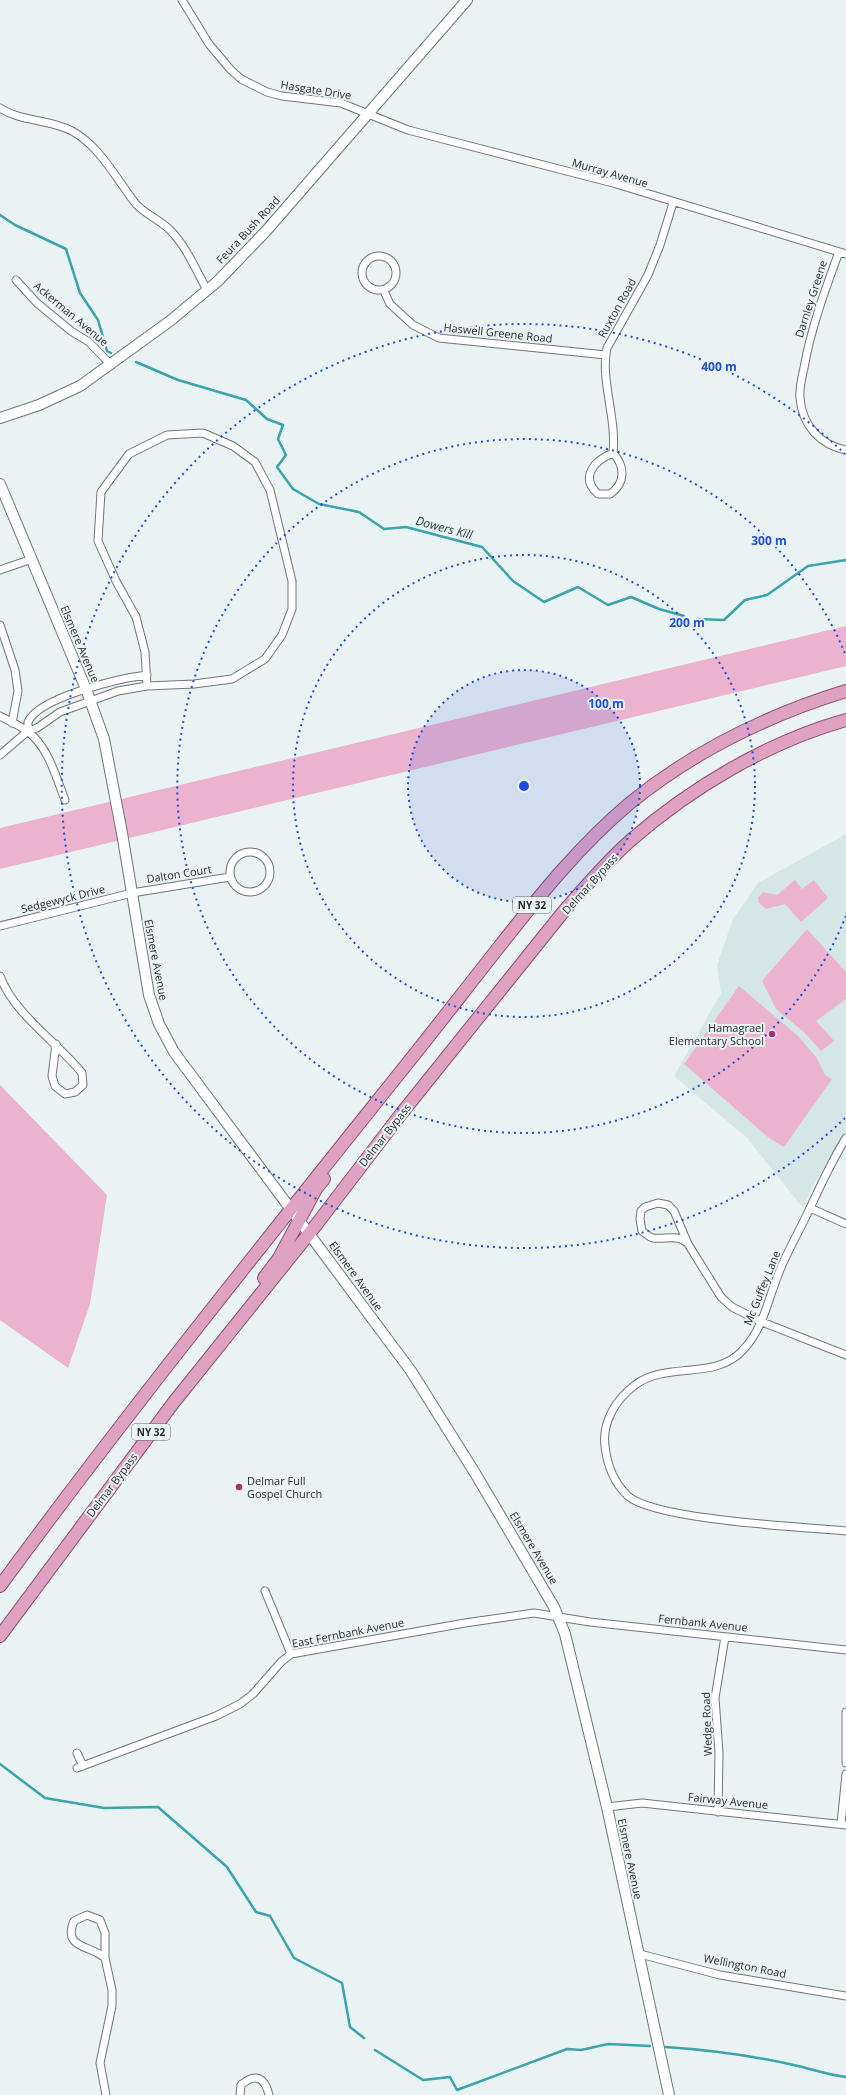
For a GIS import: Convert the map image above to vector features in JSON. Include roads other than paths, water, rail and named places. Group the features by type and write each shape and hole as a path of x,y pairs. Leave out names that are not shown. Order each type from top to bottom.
{"main road":[{"name":"Feura Bush Road","path":"0,418 39,405 80,386 170,321 207,290 266,231 466,0"},
{"name":"Elsmere Avenue","path":"0,484 86,689 104,740 111,771 149,995 159,1024 174,1052 310,1233 411,1371 545,1590 558,1617 568,1645 607,1807 640,1954 669,2095"},
{"name":"NY 32","path":"0,1586 176,1355 291,1208 532,905 587,843 609,822 670,774 725,740 792,709 846,691"},
{"name":"Delmar Bypass","path":"0,1636 120,1473 310,1233 401,1114 564,911 630,841 683,799 737,767 793,739 846,720"},
{"path":"215,1352 252,1294 279,1258 316,1189 394,1080"}],"street":[{"name":"Hasgate Drive","path":"182,0 209,44 230,70 241,78 267,92 282,96 341,103 368,114"},
{"path":"0,108 23,117 57,124 83,138 98,154 138,205 170,229 178,239 207,290"},
{"name":"Murray Avenue","path":"368,114 408,130 613,184 846,254"},
{"name":"Ruxton Road","path":"613,453 614,432 606,355 612,338 648,275 660,245 673,203"},
{"name":"Darnley Greene","path":"838,252 809,337 800,398 807,424 815,434 831,446 846,450"},
{"path":"373,256 385,256 395,265 396,277 394,283 384,291 370,288 364,279 362,269 364,264 373,256"},
{"name":"Ackerman Avenue","path":"16,280 37,303 98,350 111,365"},
{"name":"Haswell Greene Road","path":"384,291 390,304 412,325 439,338 606,355"},
{"path":"0,755 28,731 37,728 60,712 118,691 147,686 194,684 232,679 264,659 282,635 292,610 292,581 270,490 255,462 233,446 203,433 167,435 129,454 101,492 98,541 116,582 136,617 144,652 147,686"},
{"path":"613,453 622,464 622,478 620,485 610,494 598,494 590,484 590,472 598,461 613,453"},
{"path":"0,570 32,559"},
{"path":"0,626 15,670 18,691 12,723"},
{"path":"28,731 28,722 47,705 86,689 116,679 147,675"},
{"path":"0,716 28,731 39,743 50,762 65,800"},
{"path":"255,852 267,859 270,865 271,872 267,884 256,892 250,893 237,888 230,877 232,863 242,854 255,852"},
{"name":"Dalton Court","path":"132,893 230,877"},
{"name":"Sedgewyck Drive","path":"0,926 132,893"},
{"path":"0,976 13,999 26,1016 56,1044 82,1073 83,1085 75,1092 65,1094 55,1086 52,1076 56,1044"},
{"name":"Mc Guffey Lane","path":"846,1138 826,1172 780,1270 762,1322 750,1343 734,1359 712,1368 657,1374 634,1385 611,1411 606,1426 604,1441 606,1456 611,1472 618,1485 629,1496 653,1508 736,1521 846,1531"},
{"path":"688,1244 684,1240 677,1238 652,1238 642,1231 640,1219 641,1211 645,1207 658,1203 668,1205 674,1211 688,1244 721,1297 732,1307 762,1322 846,1355"},
{"path":"810,1208 846,1224"},
{"path":"265,1591 291,1654"},
{"name":"East Fernbank Avenue","path":"77,1753 80,1767 216,1716 240,1704 253,1694 281,1662 291,1654 324,1647 506,1617 541,1613 558,1617"},
{"name":"Fernbank Avenue","path":"558,1617 846,1650"},
{"name":"Wedge Road","path":"718,1812 719,1753 715,1698 725,1636"},
{"path":"846,1712 846,1763"},
{"path":"844,1824 846,1774"},
{"name":"Fairway Avenue","path":"607,1807 642,1803 844,1824"},
{"path":"105,1958 95,1951 77,1945 72,1937 71,1928 74,1921 87,1915 100,1920 105,1933 105,1958 112,1990 110,2018 100,2064 106,2095"},
{"name":"Wellington Road","path":"640,1954 720,1974 846,1996"},
{"path":"240,2095 241,2086 250,2079 255,2078 262,2079 267,2084 269,2095"}],"waterway":[{"name":"Dowers Kill","path":"0,215 15,225 66,249 80,293 98,320 107,351 111,353"},
{"name":"Dowers Kill","path":"136,362 178,380 246,400 267,419 283,425 278,439 286,455 277,467 293,489 319,504 359,512 384,529 406,527 482,547 513,581 544,602 578,587 608,605 631,597 659,609 684,616"},
{"name":"Dowers Kill","path":"697,619 724,620 745,600 767,595 808,566 846,560"},
{"path":"0,1764 45,1798 104,1808 158,1807 227,1867 256,1912 270,1916 294,1958 342,1983 350,2027 364,2038"},
{"path":"375,2050 423,2080 450,2077 457,2090 567,2049 581,2050 608,2044 650,2046"},
{"path":"666,2047 749,2056 846,2077"}],"place":[{"name":"Hamagrael Elementary School","path":"772,1034"},
{"name":"Delmar Full Gospel Church","path":"239,1487"}]}
